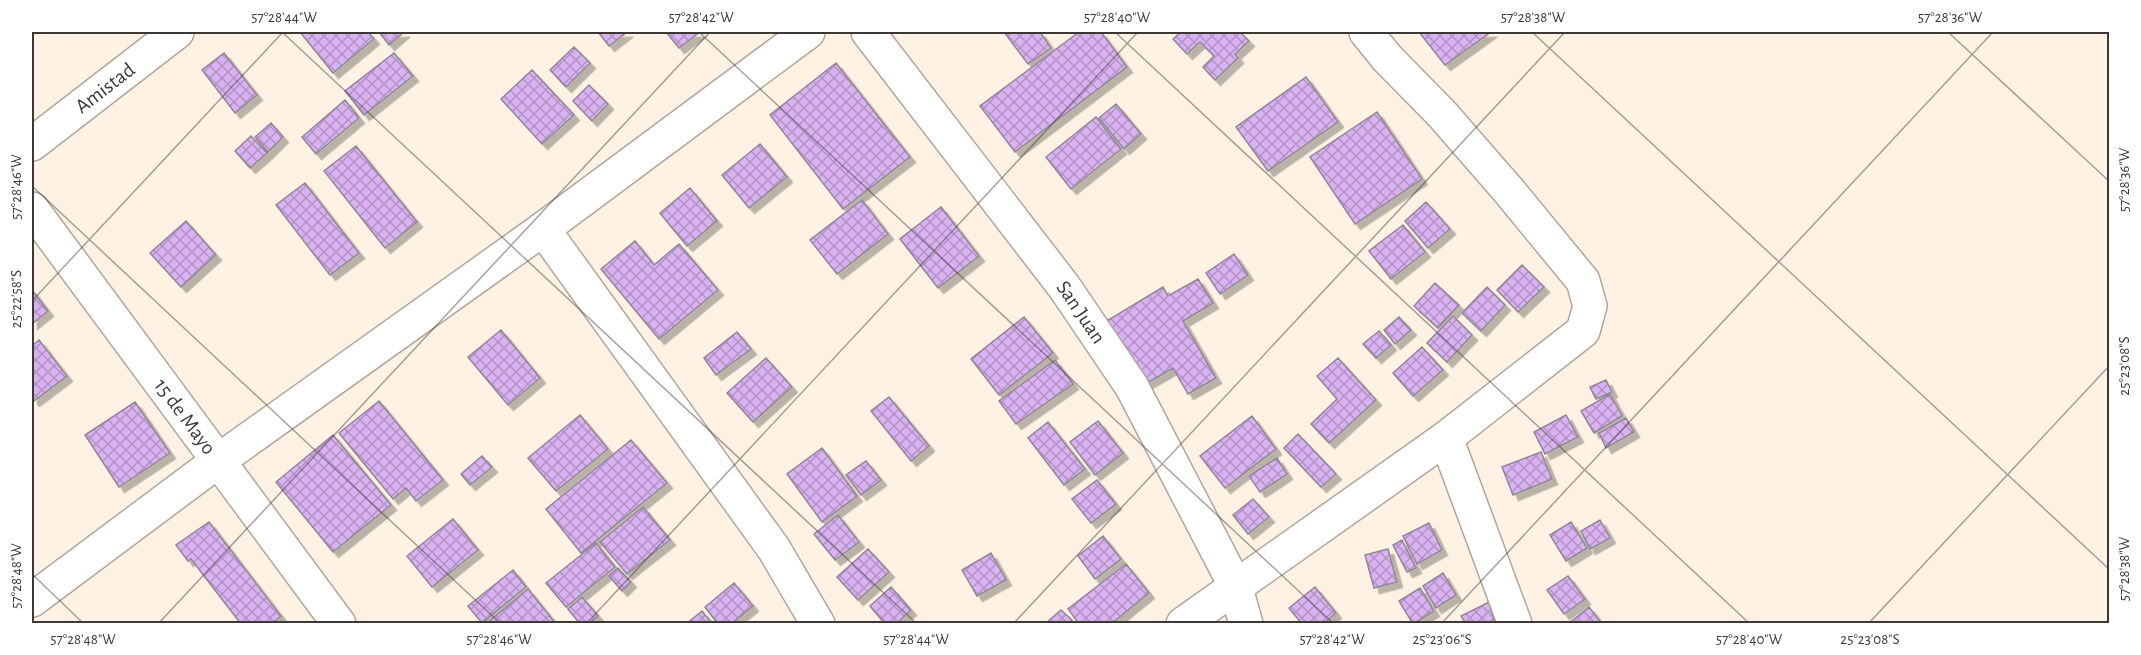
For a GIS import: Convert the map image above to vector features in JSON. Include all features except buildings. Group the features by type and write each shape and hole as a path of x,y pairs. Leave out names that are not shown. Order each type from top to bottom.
{"street":[{"name":"Amistad","path":"32,144 177,32"},
{"path":"32,600 218,461 543,229 808,32"},
{"name":"San Juan","path":"868,32 1065,288 1132,387 1235,585 1246,624"},
{"path":"1183,624 1235,585 1446,438 1583,331 1590,306 1583,281 1442,114 1387,58 1366,32"},
{"name":"15 de Mayo","path":"32,209 339,624"},
{"path":"543,229 774,549 818,624"},
{"path":"1446,438 1515,624"}]}
